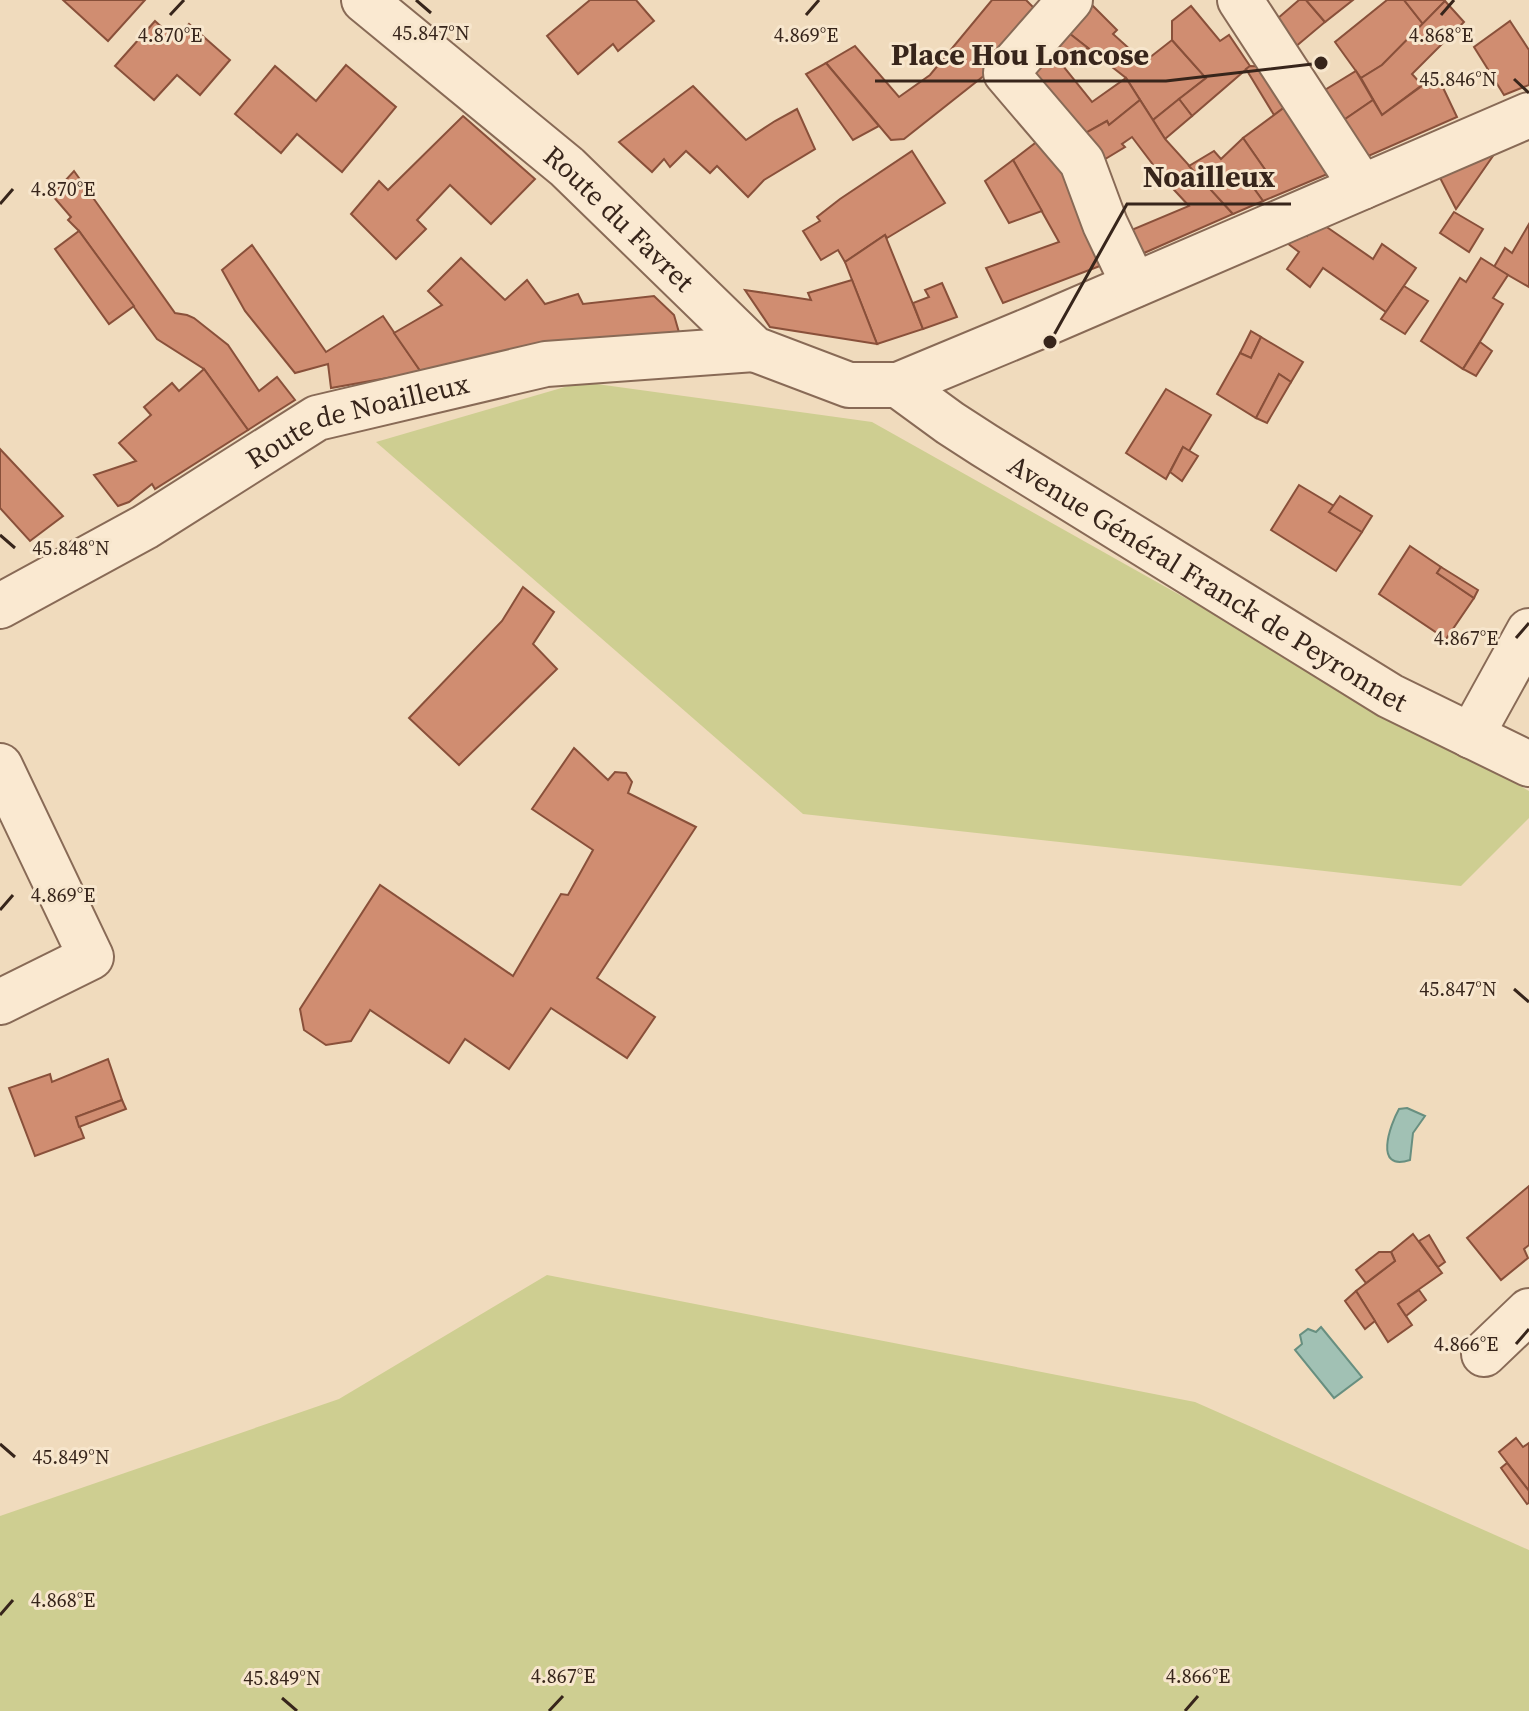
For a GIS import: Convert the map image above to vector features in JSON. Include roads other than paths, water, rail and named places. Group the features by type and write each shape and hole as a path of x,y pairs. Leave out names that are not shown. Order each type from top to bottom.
{"street":[{"name":"Route du Favret","path":"364,0 567,167 754,349 849,385 898,385"},
{"path":"1070,0 1006,73 1082,162 1105,224 1134,285"},
{"path":"1240,0 1362,187"},
{"path":"898,385 1529,115"},
{"name":"Route de Noailleux","path":"0,606 145,527 317,418 546,364 754,349"},
{"name":"Avenue Général Franck de Peyronnet","path":"898,385 973,438 1390,696 1529,764"},
{"path":"1471,736 1529,631"},
{"path":"0,766 91,957 0,1002"},
{"path":"1484,1354 1529,1311"}],"place":[{"name":"Place Hou Loncose","path":"1321,63"},
{"name":"Noailleux","path":"1050,342"}]}
